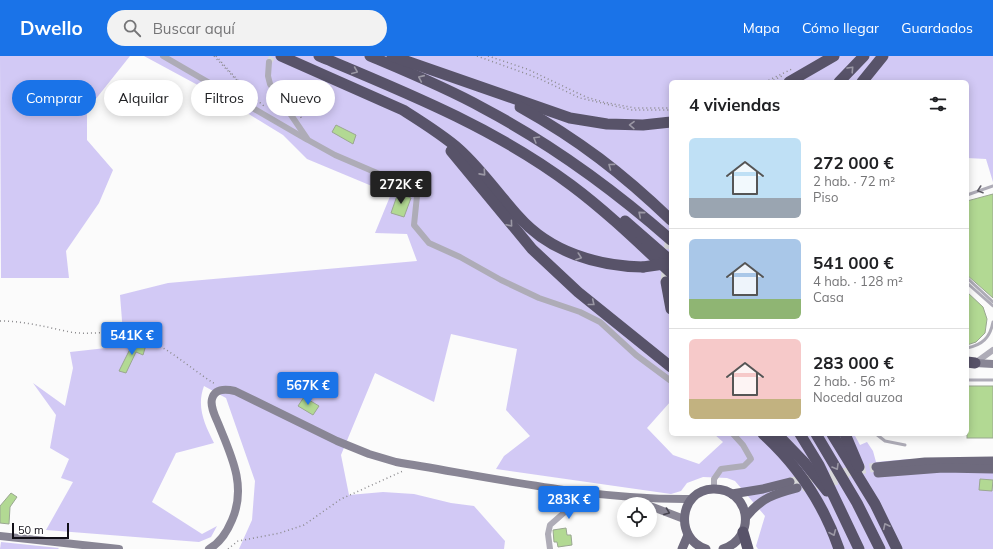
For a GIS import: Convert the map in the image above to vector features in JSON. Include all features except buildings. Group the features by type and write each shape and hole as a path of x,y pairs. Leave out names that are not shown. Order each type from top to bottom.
{"highway":[{"path":"281,56 403,110 432,130 460,150 484,174 520,218 537,234 558,248 591,260 623,267 643,267 669,262"},
{"path":"319,56 448,112 504,142 619,216 669,260"},
{"path":"370,56 483,108 552,148 591,174 669,238"},
{"path":"392,56 562,116 587,122 643,125 669,122"},
{"path":"793,80 835,56"},
{"path":"804,80 835,56"},
{"path":"841,80 864,56"},
{"path":"864,80 883,56"},
{"path":"494,92 578,141 620,173 669,218"},
{"path":"432,130 532,249 578,292 669,365"},
{"path":"571,185 668,278 669,288"},
{"path":"756,436 790,469 826,518"},
{"path":"766,436 794,466 817,499 839,549"},
{"path":"779,436 804,462 840,509"},
{"path":"801,436 819,465 859,549"},
{"path":"817,436 857,503 880,549"},
{"path":"833,436 875,504"},
{"path":"846,436 875,504 897,549"},
{"path":"743,532 748,549"}],"main road":[{"path":"993,461 924,462 876,470 942,468 993,469"},
{"path":"732,494 793,485 765,498 755,505 746,517"},
{"path":"706,549 694,542 688,535 684,519 687,505 691,499 702,492 714,489 723,490 732,494 744,508 746,517 743,532 738,541 723,549"},
{"path":"682,549 688,535"}],"street":[{"path":"163,56 335,155 384,176 414,182 418,186 414,224 429,243 460,257 501,280 539,298 580,312 600,322 636,355 669,380"},
{"path":"269,62 268,76 270,84 308,140"},
{"path":"970,363 993,350"},
{"path":"970,363 993,364"},
{"path":"209,549 223,538 235,513 238,494 238,481 233,460 213,410 212,400 216,392 223,390 235,391 369,454 413,465 612,496 656,500 691,499"},
{"path":"714,489 714,479 721,469 744,466 751,459 743,445 735,436"},
{"path":"550,549 548,534 550,525 574,504 581,492"},
{"path":"612,496 617,497"},
{"path":"657,509 684,519"},
{"path":"0,536 119,549"}],"lane":[{"path":"969,194 993,186"},
{"path":"969,280 993,302"},
{"path":"969,285 993,306"},
{"path":"969,348 979,346 988,338 993,322"},
{"path":"969,380 993,380"},
{"path":"879,436 885,441 905,445"}],"path":[{"path":"216,56 239,85 266,110"},
{"path":"216,56 251,95 266,108"},
{"path":"477,56 538,78 580,98 632,110 669,109"},
{"path":"488,56 527,69 586,97 603,102 635,108 669,109"},
{"path":"769,80 793,69"},
{"path":"299,125 302,121 301,116"},
{"path":"0,322 15,321 81,334 126,333 135,335 153,343 175,356 223,390"},
{"path":"228,549 242,540 280,533 304,525 341,499 413,465"}],"shaded area":[{"path":"0,56 130,56 111,80 104,80 104,89 96,99 96,80 12,80 12,116 87,116 87,140 113,170 99,203 66,251 69,278 1,278"},
{"path":"144,56 993,56 993,182 986,159 969,158 969,80 669,80 669,403 647,428 673,455 699,464 723,442 716,436 855,436 860,445 867,442 873,451 876,462 909,459 993,459 993,549 758,549 756,546 765,516 735,481 727,478 703,477 687,483 681,491 671,494 496,469 504,456 530,436 506,410 517,349 451,334 434,402 375,373 341,455 349,495 383,492 414,494 451,503 474,506 505,541 504,549 239,549 252,520 255,481 226,398 204,386 201,409 205,423 214,443 176,453 152,502 202,534 217,526 211,537 199,542 46,530 73,482 61,478 69,459 50,448 56,415 33,383 65,406 73,368 70,352 124,346 120,295 168,283 417,261 407,234 375,233 391,194 307,159 283,135 252,116 258,116 258,80 191,80 191,81"},
{"path":"1,542 59,548 0,549"}],"tunnel":[{"path":"269,62 273,56"},
{"path":"666,282 669,254"},
{"path":"790,482 876,467"},
{"path":"802,487 849,478"}]}
